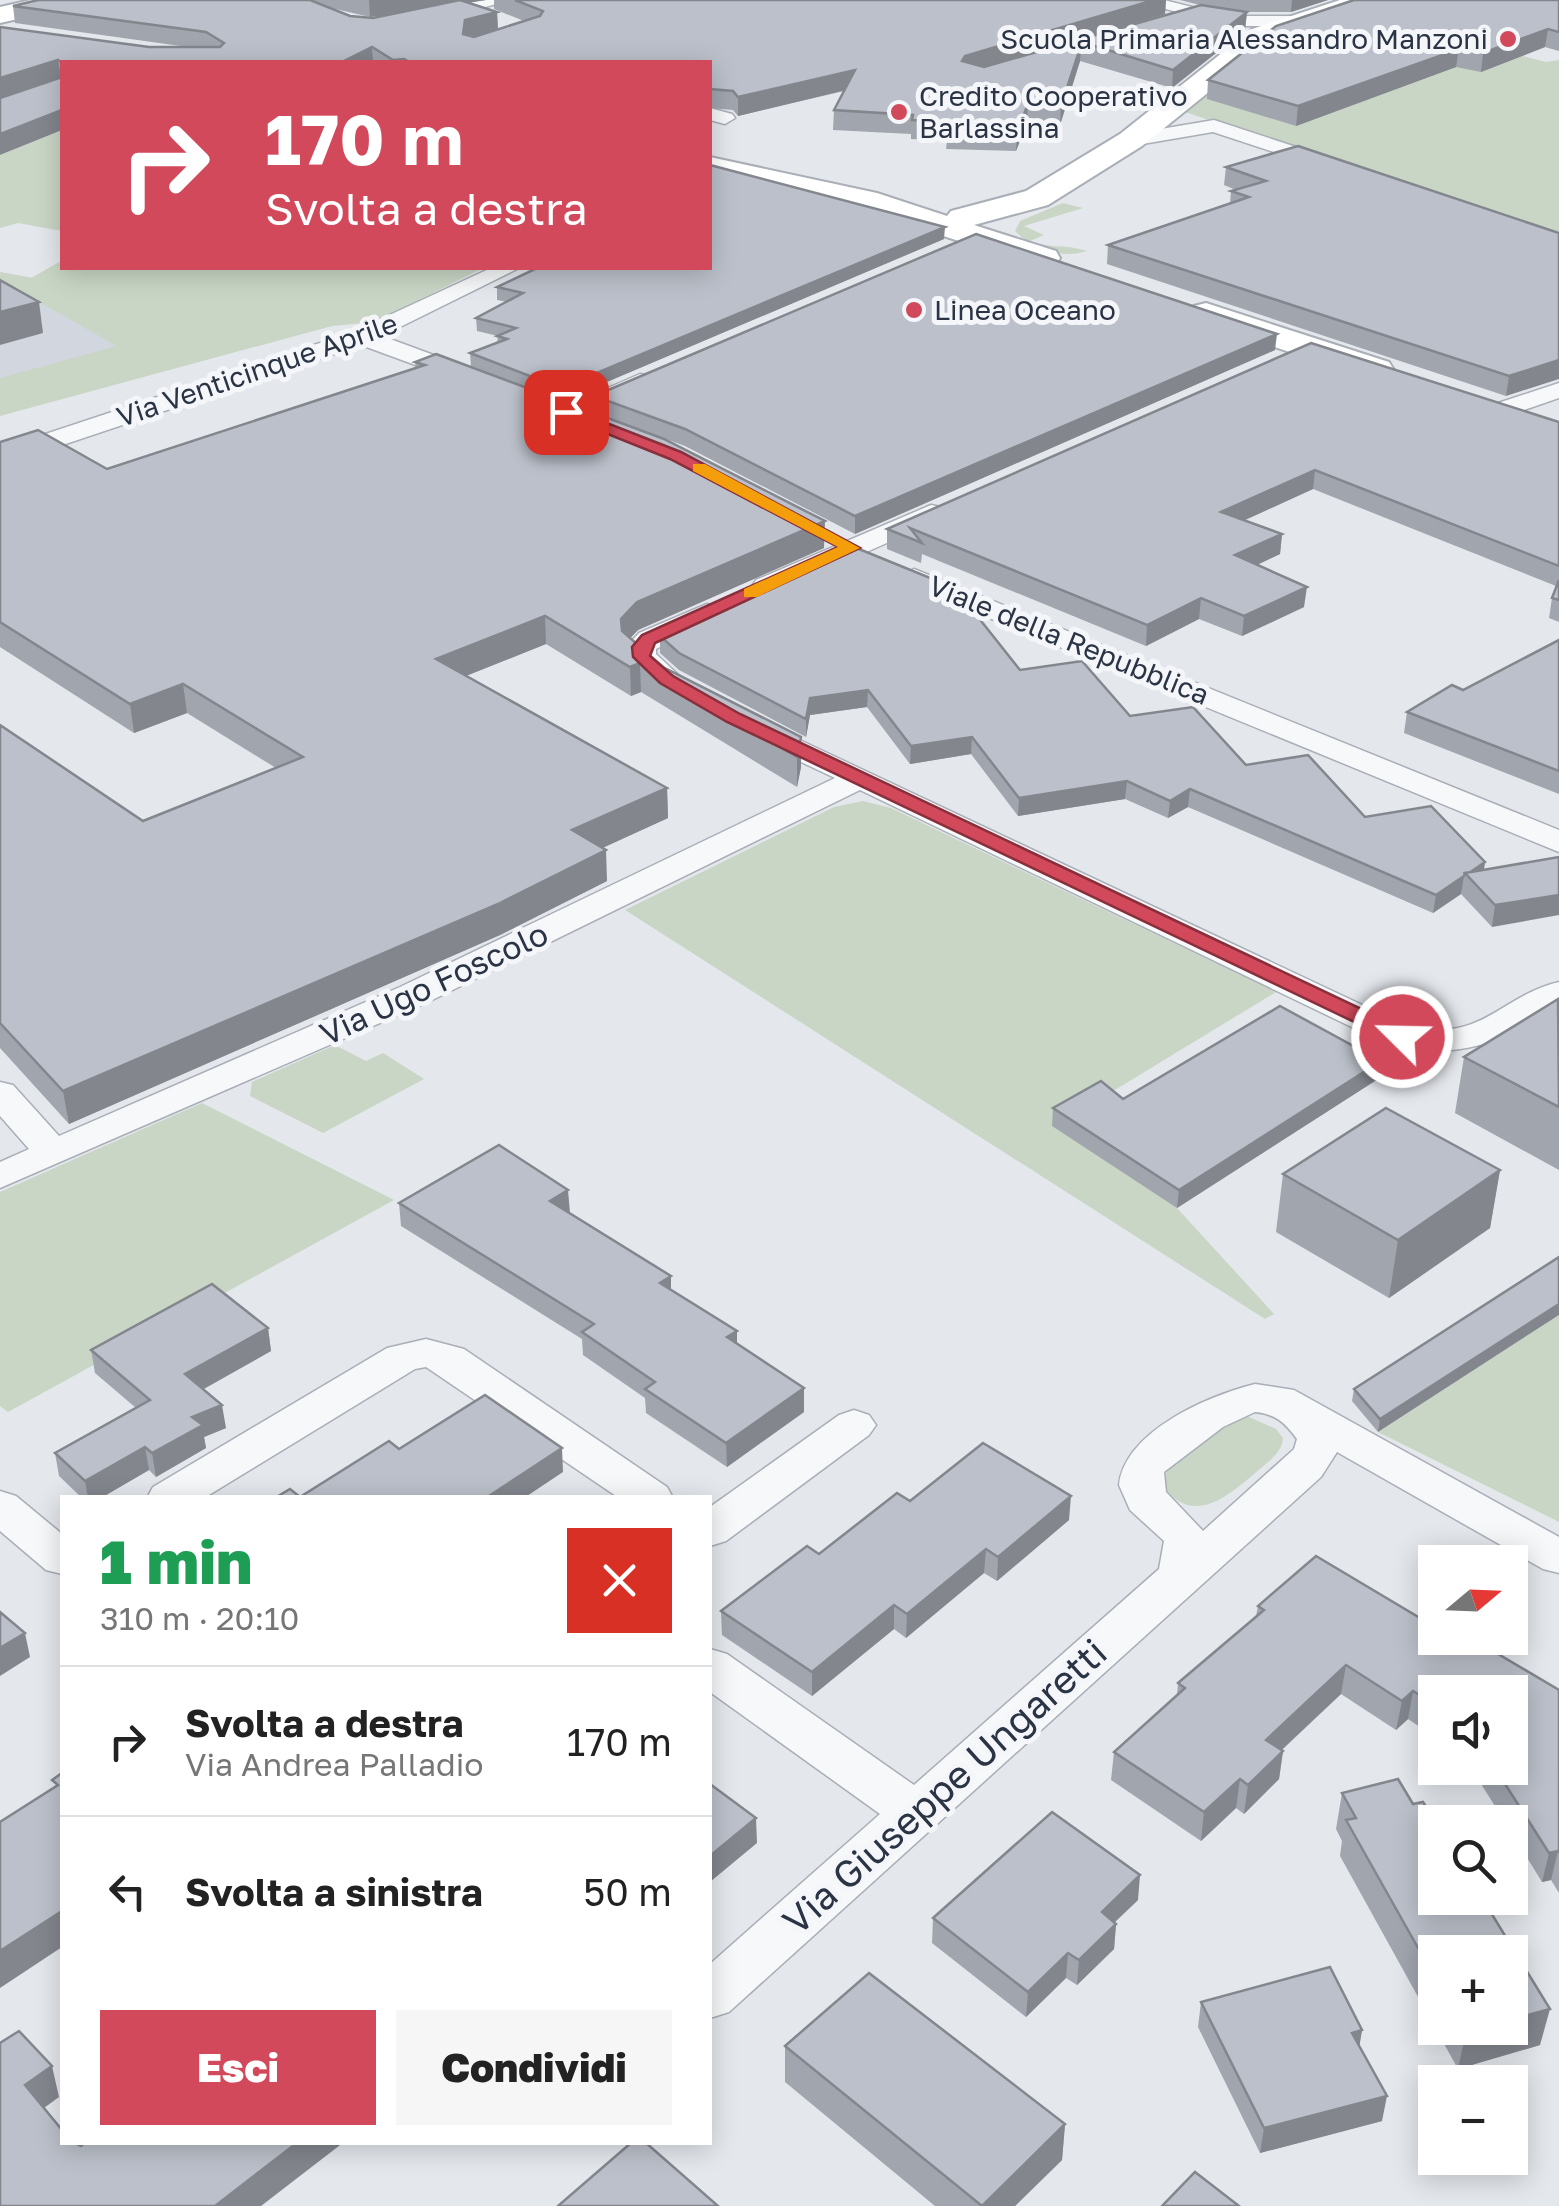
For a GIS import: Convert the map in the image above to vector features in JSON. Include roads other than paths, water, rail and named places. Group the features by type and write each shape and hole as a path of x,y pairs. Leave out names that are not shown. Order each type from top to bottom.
{"street":[{"path":"0,15 66,0"},
{"path":"1142,0 1228,21 1247,30 1253,40"},
{"path":"972,231 1037,198 1131,140 1253,40 1294,21 1366,0"},
{"path":"419,20 466,10 500,10"},
{"path":"1161,24 1198,14"},
{"path":"1228,21 1294,21"},
{"path":"1131,140 1214,126 1352,172"},
{"path":"712,166 903,211 972,231 1074,269"},
{"name":"Via Venticinque Aprile","path":"0,458 362,338 504,270"},
{"path":"1182,305 1414,382"},
{"path":"362,338 498,387"},
{"path":"1272,364 1309,348"},
{"path":"602,426 557,409 664,371"},
{"path":"1501,410 1559,390"},
{"path":"1466,399 1559,430"},
{"path":"700,699 666,680 642,657 641,647 648,639 961,500"},
{"name":"Viale della Repubblica","path":"821,532 851,548 1559,842"},
{"path":"734,718 1372,1025 1426,1042 1478,1039 1559,993"},
{"name":"Via Ugo Foscolo","path":"0,1176 414,995 861,778"},
{"path":"0,1093 54,1152"},
{"path":"173,1495 402,1358 426,1353 449,1359 647,1495"},
{"path":"1180,1578 1188,1562 1190,1544 1184,1532 1150,1506 1140,1491 1143,1466 1204,1416 1236,1400 1278,1402 1297,1411 1559,1557"},
{"name":"Via Giuseppe Ungaretti","path":"712,1994 1316,1452 1318,1438 1297,1411"},
{"path":"712,1529 854,1426"},
{"path":"0,1507 60,1556"},
{"path":"712,1668 916,1813"}],"place":[{"name":"Scuola Primaria Alessandro Manzoni","path":"1508,39"},
{"name":"Credito Cooperativo Barlassina","path":"899,112"},
{"name":"Linea Oceano","path":"914,310"}]}
